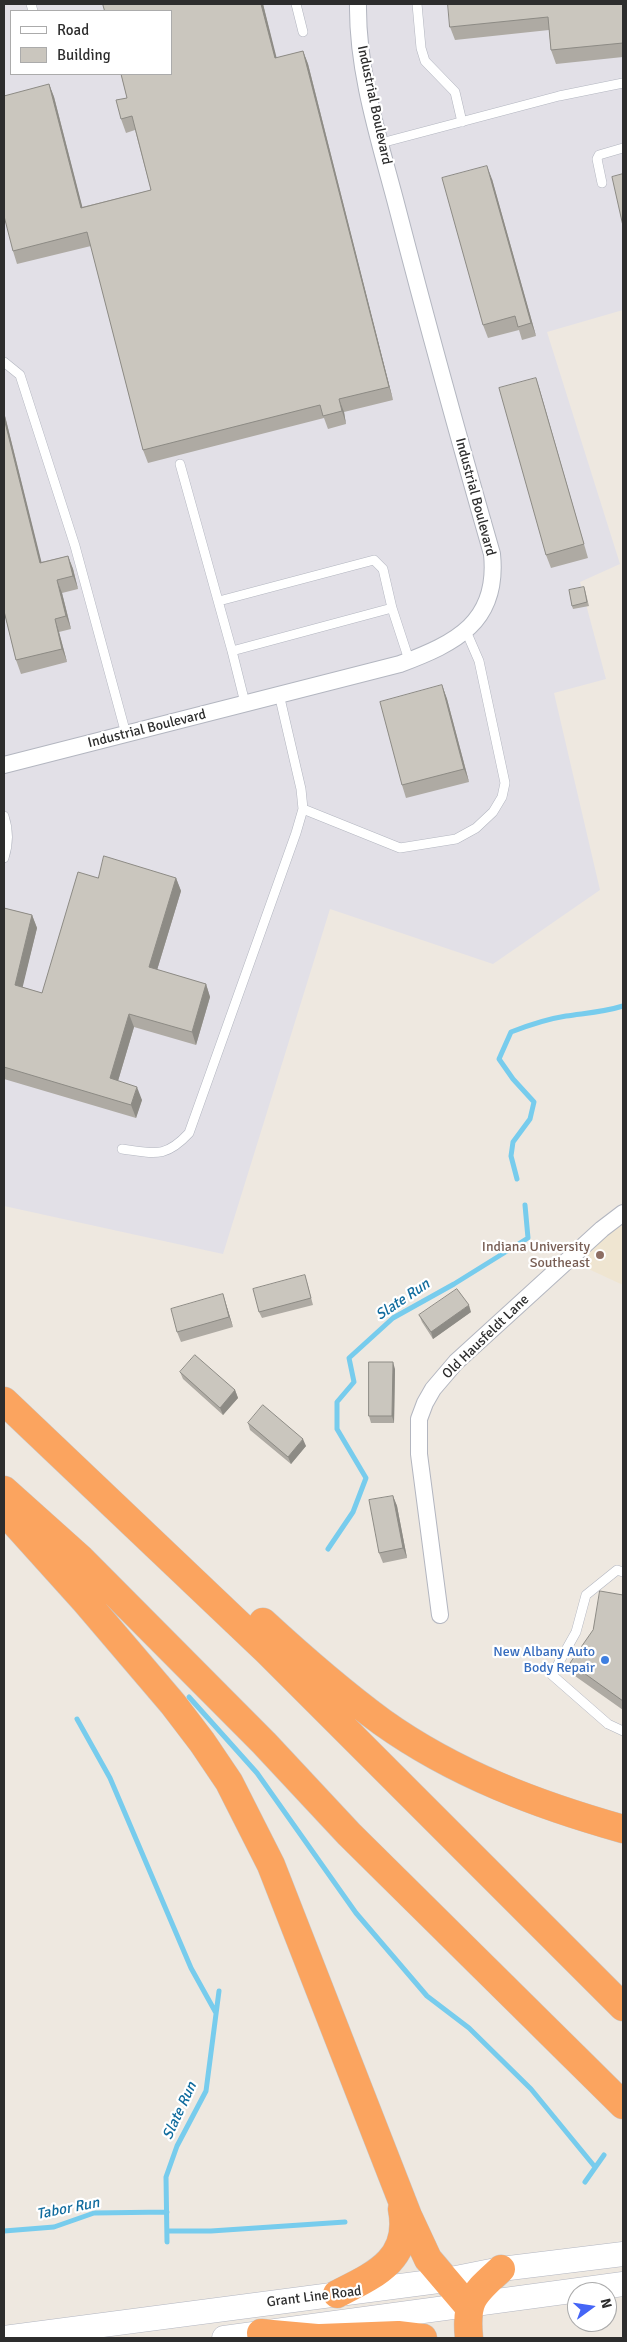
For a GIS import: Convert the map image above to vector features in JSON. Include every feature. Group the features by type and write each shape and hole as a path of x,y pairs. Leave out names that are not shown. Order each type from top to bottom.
{"highway":[{"path":"4,1401 267,1651 623,2007"},
{"path":"81,1473 383,1722 428,1751 475,1776 524,1798 623,1829"},
{"path":"4,1490 81,1559 264,1743 349,1834 623,2105"},
{"path":"4,1510 86,1602 173,1704 202,1742 228,1782 271,1865 357,2082 403,2211 404,2230 394,2257 377,2274 337,2294"},
{"path":"396,2188 428,2259 468,2306"},
{"path":"469,2338 468,2306 476,2292 501,2269"},
{"path":"261,2333 318,2338 398,2335 423,2338"}],"main road":[{"name":"Grant Line Road","path":"4,2338 446,2280 501,2269 623,2254"},
{"name":"Grant Line Road","path":"224,2338 623,2284"}],"street":[{"name":"Industrial Boulevard","path":"4,766 410,660 459,638 483,610 491,593 494,574 492,554 421,301 364,73 358,22 358,4"},
{"name":"Old Hausfeldt Lane","path":"440,1615 419,1454 419,1418 425,1403 433,1388 456,1362 602,1229 623,1213"}],"lane":[{"path":"296,4 303,32"},
{"path":"417,4 425,61 455,92 462,122"},
{"path":"381,142 559,96 623,83"},
{"path":"602,183 598,155 623,148"},
{"path":"4,362 20,375 75,546 126,734"},
{"path":"180,464 219,601 245,703"},
{"path":"219,601 374,560 383,569 392,608 410,660"},
{"path":"232,651 392,608"},
{"path":"303,810 400,848 456,840 476,828 493,812 502,797 505,783 478,661 466,631"},
{"path":"122,1149 160,1154 178,1144 188,1133 303,810 301,788 279,694"},
{"path":"4,816 8,828 8,845 4,858"},
{"path":"623,1572 617,1570 586,1595 576,1632 552,1676 608,1724 623,1731"}],"shaded area":[{"path":"4,4 623,4 623,310 547,332 620,564 580,582 606,679 554,693 600,890 493,964 330,909 223,1254 4,1206"},
{"name":"Indiana University Southeast","path":"623,1203 623,1285 582,1266 573,1244"}],"building":[{"path":"103,4 261,4 275,58 303,51 389,387 339,399 342,411 323,416 320,405 143,450 87,232 13,251 4,216 4,96 49,84 81,208 151,190 132,116 121,119 116,100 127,98 121,75 172,75 172,10 105,10"},
{"path":"448,4 623,4 623,43 551,50 548,17 450,27"},
{"path":"487,166 531,323 518,327 515,316 483,325 442,178"},
{"path":"623,174 623,226 612,177"},
{"path":"536,378 584,544 546,555 499,388"},
{"path":"4,418 40,563 68,556 73,576 57,580 66,616 55,619 62,649 16,660 4,611"},
{"path":"584,587 587,602 572,606 569,590"},
{"path":"442,685 464,769 402,785 380,702"},
{"path":"104,856 176,878 149,967 206,984 192,1032 129,1014 110,1078 137,1087 131,1105 4,1067 4,908 32,915 15,985 42,993 78,872 98,878"},
{"path":"305,1275 311,1298 259,1312 253,1289"},
{"path":"457,1289 469,1305 431,1332 419,1315"},
{"path":"223,1294 229,1317 177,1332 171,1309"},
{"path":"195,1355 235,1390 220,1408 180,1372"},
{"path":"369,1362 393,1362 392,1416 369,1416"},
{"path":"263,1405 303,1439 288,1457 248,1423"},
{"path":"393,1496 403,1548 379,1553 369,1500"},
{"name":"New Albany Auto Body Repair","path":"600,1591 623,1595 623,1701 570,1663 593,1630"}],"waterway":[{"name":"Slate Run","path":"517,1179 511,1156 513,1142 530,1119 534,1102 513,1079 499,1059 511,1032 552,1019 623,1006"},
{"name":"Slate Run","path":"328,1549 353,1512 366,1478 337,1429 337,1402 354,1382 349,1358 393,1318 454,1284 528,1238 525,1205"},
{"path":"189,1697 257,1773 356,1913 427,1996 469,2028 531,2089 595,2167"},
{"path":"77,1719 110,1778 191,1968 216,2013"},
{"name":"Slate Run","path":"167,2242 166,2177 177,2146 206,2091 219,1991"},
{"path":"585,2182 604,2155"},
{"name":"Tabor Run","path":"4,2231 54,2227 94,2213 167,2212"},
{"path":"167,2231 211,2231 345,2222"}],"place":[{"name":"Indiana University Southeast","path":"600,1255"},
{"name":"New Albany Auto Body Repair","path":"605,1660"}]}
